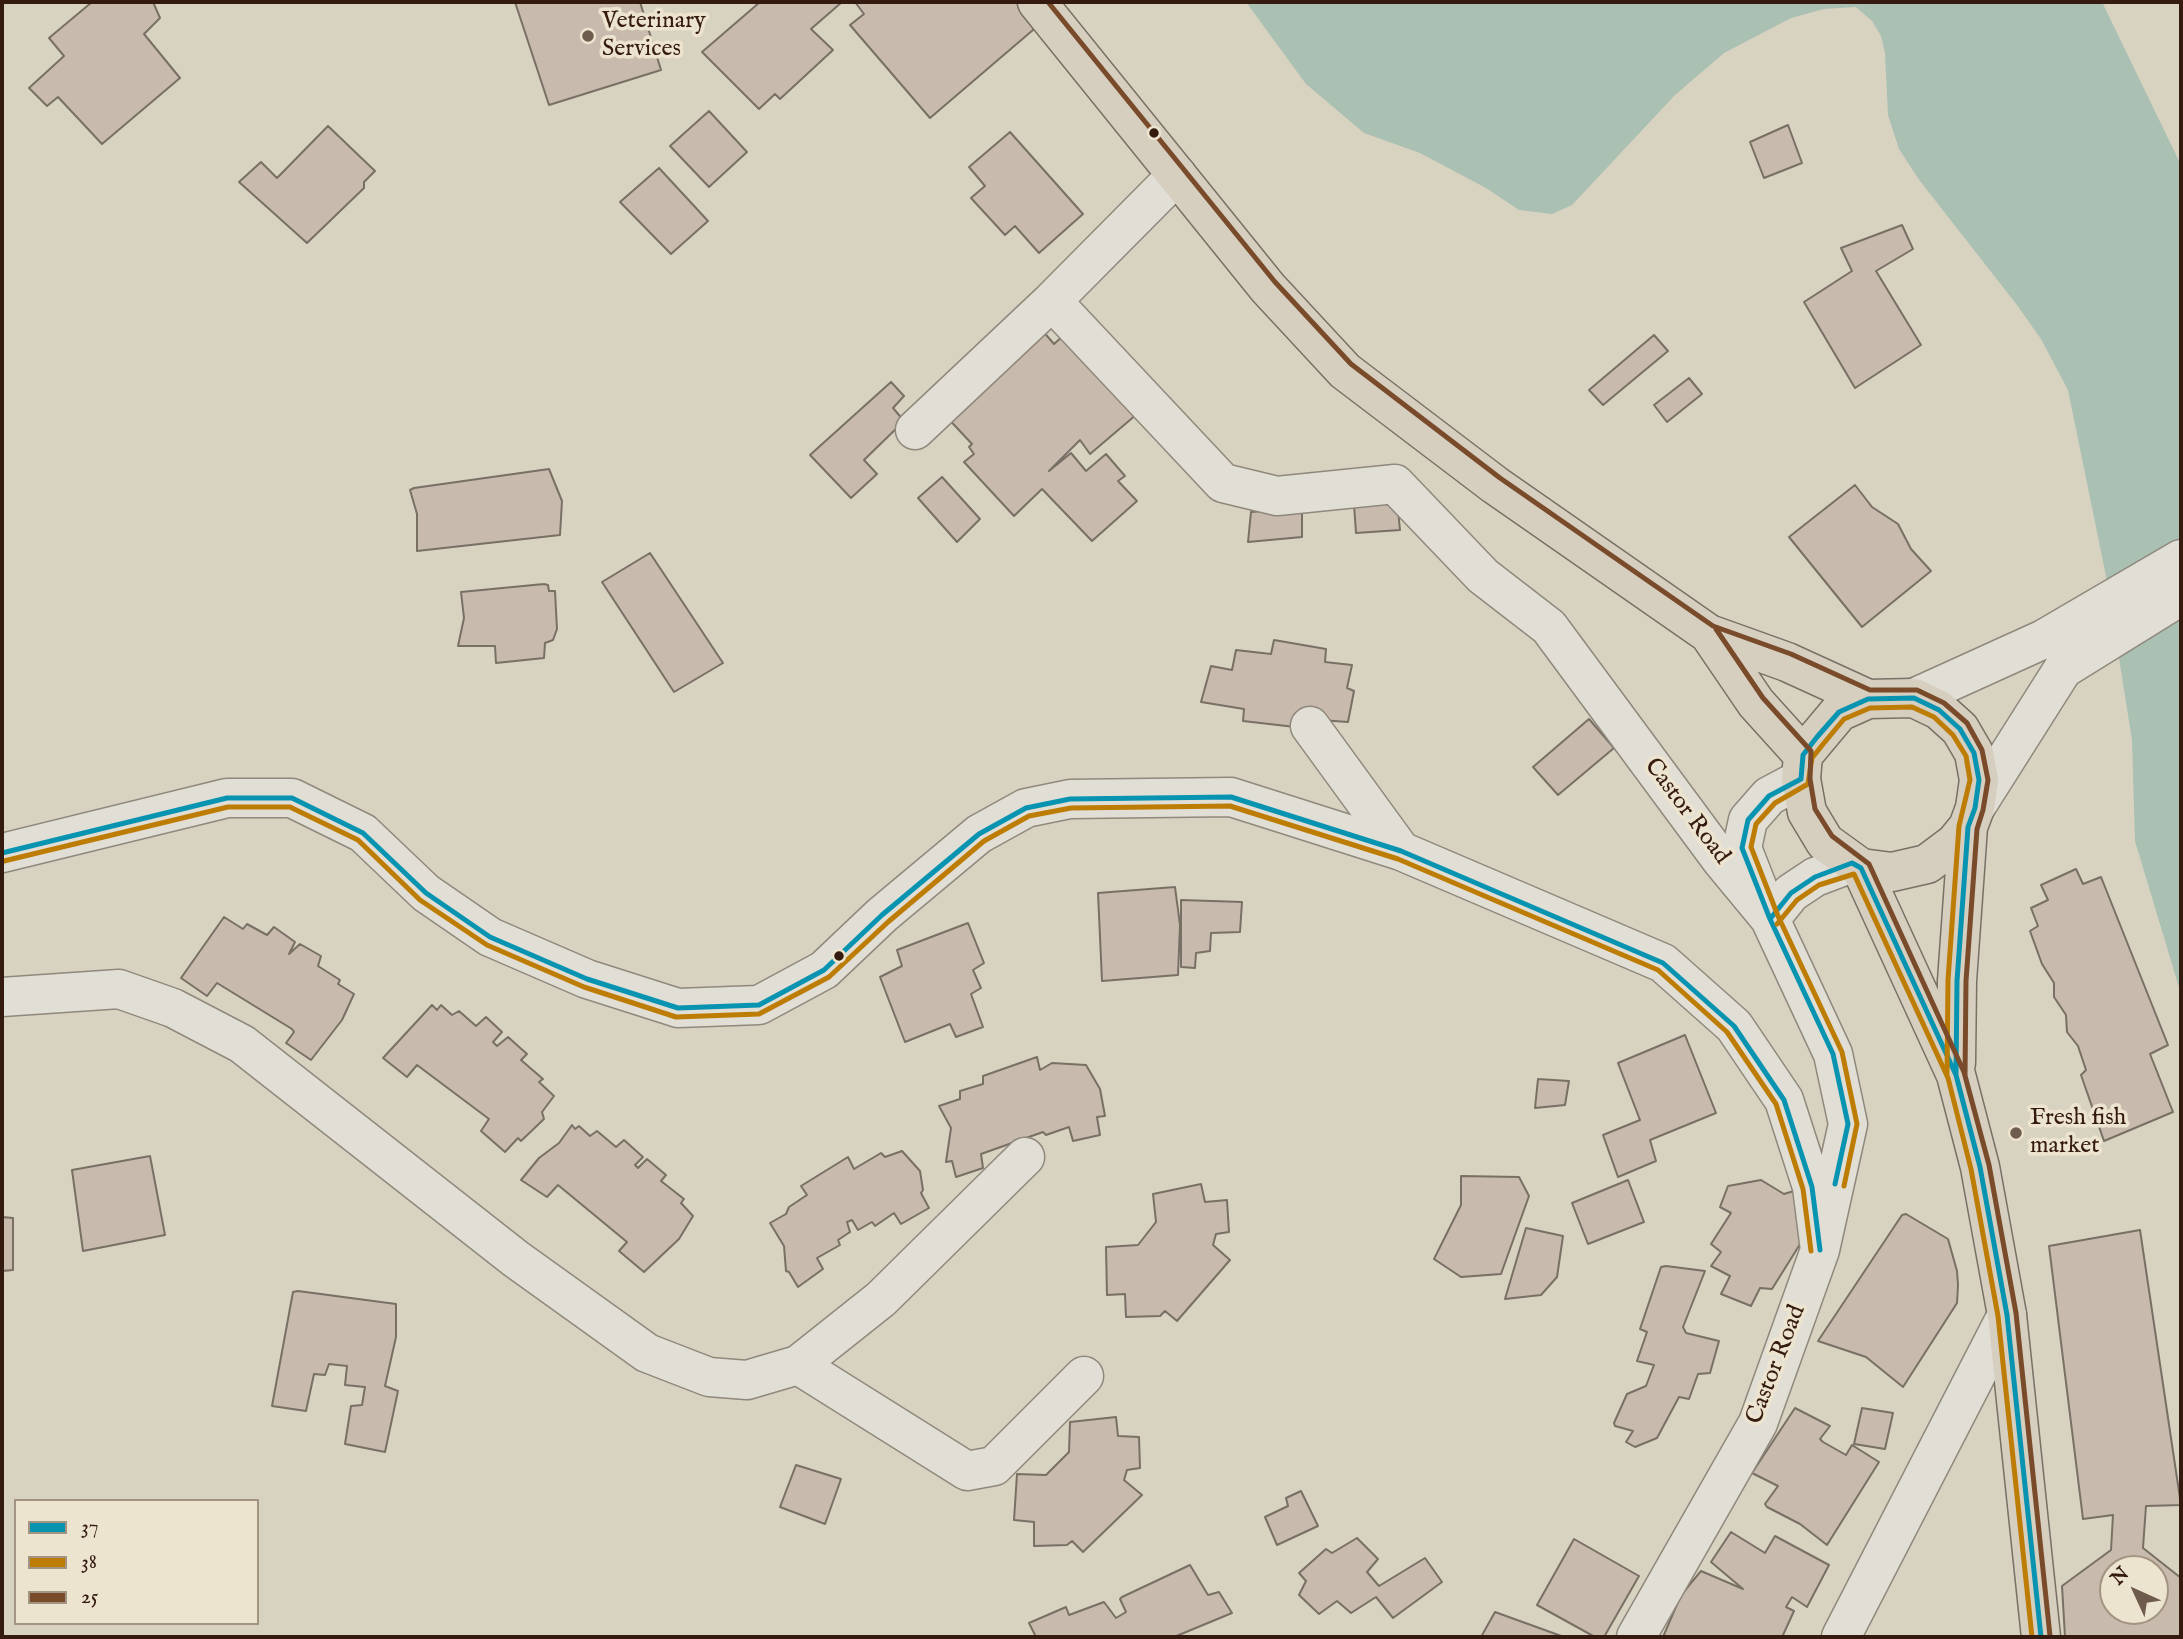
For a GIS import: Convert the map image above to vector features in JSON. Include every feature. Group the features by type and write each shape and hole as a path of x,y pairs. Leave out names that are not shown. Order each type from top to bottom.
{"main road":[{"path":"1037,2 1268,288 1345,371 1495,485 1709,634 1787,662 1868,699"},
{"path":"1709,634 1802,767 1807,812 1825,842 1857,865 1892,872 1927,864 1955,844 1972,817"},
{"path":"1802,767 1839,712 1868,699 1914,698 1939,710 1960,729 1974,753 1979,780 1972,817 1957,981 1956,1075"},
{"path":"1857,865 1956,1075 1980,1167 2007,1315 2041,1637"}],"street":[{"path":"915,430 1052,301 1177,175"},
{"name":"Castor Road","path":"1052,301 1223,483 1278,496 1395,484 1483,576 1549,627 1722,861 1770,919 1833,1054 1848,1124 1820,1250 1758,1423 1636,1637"},
{"path":"1972,817 2053,654 2181,559"},
{"path":"1914,698 2053,654 2181,596"},
{"path":"1310,726 1401,851"},
{"path":"1802,767 1769,796 1748,820 1742,848 1770,919 1791,893 1815,877 1857,865"},
{"path":"2,853 227,798 292,798 363,833 426,893 490,937 587,979 678,1008 759,1005 824,970 882,915 979,834 1026,808 1070,799 1231,797 1401,851 1663,963 1734,1026 1784,1100 1812,1188 1820,1250"},
{"path":"2,997 119,989 173,1008 242,1044 516,1259 648,1353 709,1377 747,1380 798,1365 881,1299 1025,1157"},
{"path":"1841,1637 2007,1315"},
{"path":"798,1365 967,1471 994,1466 1084,1376"}],"shaded area":[{"path":"1246,2 2102,2 2181,165 2181,994 2135,841 2132,740 2106,576 2068,390 2041,339 1920,181 1899,149 1888,115 1885,53 1881,36 1872,21 1856,7 1824,9 1791,18 1724,53 1675,95 1572,205 1552,214 1519,210 1486,188 1420,153 1364,133 1306,84"}],"building":[{"path":"92,2 153,2 160,18 144,34 180,78 102,144 58,97 47,106 29,88 64,56 49,38"},
{"name":"Veterinary Services","path":"515,2 640,2 661,70 549,105"},
{"path":"760,2 842,2 811,29 833,50 780,99 775,94 759,109 702,52"},
{"path":"855,2 1022,2 1040,24 930,118 850,25 864,14"},
{"path":"709,111 747,152 709,187 670,146"},
{"path":"1788,125 1802,163 1764,178 1750,142"},
{"path":"328,126 375,171 364,182 364,188 307,243 239,182 261,162 277,178"},
{"path":"1010,132 1083,214 1039,253 1015,226 1005,235 971,198 985,186 969,167"},
{"path":"659,168 708,221 671,254 620,202"},
{"path":"1902,225 1913,249 1876,271 1921,345 1855,388 1804,302 1852,271 1841,248"},
{"path":"1041,329 1054,344 1064,335 1137,414 1090,454 1080,440 1049,471 1071,453 1086,471 1106,454 1125,476 1118,481 1137,501 1092,541 1042,489 1014,516 964,462 974,454 969,447 972,444 943,413"},
{"path":"1654,335 1668,351 1603,405 1589,390"},
{"path":"1689,378 1702,394 1667,422 1654,405"},
{"path":"891,382 904,396 893,408 904,421 864,460 877,474 851,498 810,455"},
{"path":"549,469 562,501 560,535 417,551 417,514 410,490"},
{"path":"942,477 980,519 957,542 918,498"},
{"path":"1855,485 1872,507 1898,524 1911,549 1931,571 1862,627 1789,537"},
{"path":"1397,500 1400,530 1356,533 1354,504"},
{"path":"1302,508 1302,537 1248,542 1251,512"},
{"path":"650,553 723,663 674,692 602,582"},
{"path":"548,585 549,591 555,591 557,629 553,640 545,643 544,658 496,663 495,646 458,646 464,618 461,592"},
{"path":"1274,640 1326,649 1325,662 1352,665 1347,688 1354,691 1348,722 1306,719 1304,728 1243,721 1244,709 1201,702 1211,666 1232,670 1236,650 1271,654"},
{"path":"1589,719 1614,748 1558,795 1533,767"},
{"path":"2076,869 2083,884 2101,877 2168,1045 2150,1054 2173,1112 2104,1141 2081,1075 2086,1070 2078,1046 2067,1032 2066,1015 2054,997 2054,983 2042,964 2030,931 2038,926 2031,908 2048,900 2041,885"},
{"path":"1175,887 1180,925 1178,975 1102,981 1098,893"},
{"path":"1181,900 1242,902 1240,932 1211,933 1210,951 1196,953 1195,968 1181,967"},
{"path":"224,917 243,929 247,924 267,935 274,927 295,942 289,954 300,944 321,956 318,966 340,980 338,984 354,994 342,1020 311,1060 286,1043 294,1032 292,1029 217,983 207,996 181,978"},
{"path":"968,923 984,963 973,970 981,988 971,994 983,1027 956,1037 950,1024 905,1042 880,977 902,966 897,950"},
{"path":"432,1005 437,1010 441,1005 452,1015 459,1011 476,1026 486,1017 502,1032 493,1042 497,1046 508,1037 527,1054 521,1060 543,1079 539,1082 554,1096 542,1112 544,1119 521,1141 518,1138 505,1152 481,1131 489,1119 417,1065 407,1077 383,1058"},
{"path":"1685,1035 1716,1113 1650,1140 1656,1161 1618,1177 1603,1135 1640,1120 1618,1063"},
{"path":"1037,1057 1040,1070 1052,1063 1086,1065 1100,1089 1105,1116 1097,1117 1100,1135 1073,1141 1069,1127 1046,1135 1043,1132 981,1154 983,1168 956,1177 952,1161 946,1162 951,1128 939,1106 960,1099 960,1091 983,1084 983,1076"},
{"path":"1538,1079 1569,1081 1565,1105 1535,1108"},
{"path":"572,1125 575,1129 579,1126 590,1136 597,1131 616,1147 624,1140 643,1157 635,1165 638,1168 647,1159 666,1175 661,1181 684,1199 681,1203 693,1216 679,1239 644,1272 619,1251 627,1242 558,1185 547,1197 521,1180 539,1158 559,1143"},
{"path":"902,1151 920,1171 923,1190 921,1193 929,1208 901,1224 894,1213 875,1226 872,1222 858,1230 852,1220 847,1222 850,1232 838,1240 840,1245 817,1258 823,1269 798,1287 786,1271 784,1246 770,1223 786,1214 789,1207 807,1195 801,1186 848,1157 854,1169 881,1153 885,1157"},
{"path":"150,1156 165,1235 83,1251 72,1170"},
{"path":"1461,1176 1519,1177 1529,1196 1501,1274 1461,1277 1434,1259 1461,1205"},
{"path":"1628,1180 1644,1222 1588,1244 1572,1203"},
{"path":"1761,1180 1784,1194 1797,1190 1812,1225 1772,1289 1760,1288 1751,1306 1721,1294 1730,1276 1711,1266 1721,1252 1711,1244 1731,1213 1720,1207 1728,1186"},
{"path":"1201,1184 1205,1202 1227,1200 1229,1232 1216,1234 1213,1245 1230,1260 1177,1321 1165,1311 1160,1316 1126,1317 1125,1294 1107,1295 1106,1247 1138,1245 1156,1222 1153,1194"},
{"path":"1906,1214 1948,1239 1958,1285 1957,1303 1903,1387 1866,1357 1818,1341 1902,1215"},
{"path":"2,1217 13,1218 13,1270 2,1271"},
{"path":"1526,1228 1563,1236 1557,1277 1541,1295 1505,1299"},
{"path":"2140,1230 2181,1505 2146,1506 2143,1548 2152,1555 2104,1555 2111,1550 2113,1515 2083,1519 2049,1246"},
{"path":"1661,1267 1705,1271 1683,1327 1686,1333 1719,1341 1710,1373 1698,1374 1689,1399 1679,1397 1657,1438 1635,1447 1626,1442 1633,1431 1615,1426 1614,1423 1627,1394 1646,1386 1654,1365 1637,1361 1647,1332 1640,1329"},
{"path":"293,1292 396,1304 396,1337 385,1386 398,1391 385,1452 345,1444 351,1406 362,1405 365,1387 345,1385 347,1366 329,1364 325,1375 314,1374 306,1411 272,1406"},
{"path":"1795,1408 1830,1426 1820,1439 1823,1442 1846,1455 1852,1445 1879,1462 1827,1545 1800,1524 1767,1507 1765,1504 1778,1486 1752,1473"},
{"path":"1862,1408 1893,1413 1885,1449 1854,1444"},
{"path":"1116,1417 1118,1436 1139,1437 1140,1468 1127,1470 1124,1480 1142,1495 1083,1552 1072,1541 1067,1545 1034,1546 1034,1522 1014,1520 1017,1474 1046,1475 1069,1452 1070,1422"},
{"path":"796,1465 841,1479 825,1524 780,1507"},
{"path":"1301,1491 1318,1526 1277,1545 1265,1517 1288,1506 1286,1498"},
{"path":"1731,1532 1765,1553 1775,1536 1829,1565 1807,1607 1792,1597 1786,1607 1794,1611 1783,1635 1786,1637 1663,1637 1681,1595 1701,1571 1743,1589 1711,1562"},
{"path":"1357,1538 1378,1559 1367,1572 1379,1586 1425,1558 1442,1582 1393,1618 1376,1597 1351,1613 1337,1601 1319,1614 1299,1595 1306,1581 1299,1573 1326,1549 1332,1553"},
{"path":"1574,1539 1639,1576 1604,1637 1595,1637 1537,1605"},
{"path":"2099,1559 2099,1625 2169,1625 2169,1569 2181,1578 2181,1637 2065,1637 2062,1586"},
{"path":"1190,1565 1208,1595 1219,1592 1232,1613 1174,1637 1036,1637 1029,1623 1066,1607 1069,1615 1104,1602 1116,1618 1126,1612 1120,1599 1122,1597"},
{"path":"1495,1612 1564,1637 1481,1637"}],"transit line":[{"name":"25","path":"1048,2 1275,282 1351,364 1500,478 1713,626 1791,654 1870,690 1917,690 1944,703 1967,723 1982,750 1988,780 1977,829 1966,981 1965,1075"},
{"name":"25","path":"1716,629 1763,698 1811,751 1810,779 1815,809 1832,836 1869,864 1964,1072 1989,1165 2016,1313 2050,1636"},
{"name":"37","path":"1835,1184 1848,1124 1833,1054 1770,919 1742,848 1748,820 1769,796 1801,779 1803,755 1817,737 1839,712 1868,699 1914,698 1939,710 1960,729 1974,753 1979,780 1975,808 1968,827 1957,981 1956,1075"},
{"name":"38","path":"1844,1186 1857,1124 1842,1052 1778,916 1751,847 1756,824 1775,803 1808,784 1812,758 1844,719 1870,708 1912,707 1934,717 1953,735 1966,756 1970,780 1959,826 1948,980 1947,1075"},
{"name":"37","path":"2,853 227,798 292,798 363,833 426,893 490,937 587,979 678,1008 759,1005 824,970 882,915 979,834 1026,808 1070,799 1231,797 1401,851 1663,963 1734,1026 1784,1100 1812,1187 1820,1250"},
{"name":"38","path":"4,861 228,807 290,807 358,840 420,900 487,945 584,987 676,1017 759,1014 829,977 888,922 984,841 1029,816 1071,808 1230,806 1398,859 1658,970 1727,1032 1776,1104 1803,1189 1811,1251"},
{"name":"37","path":"1770,919 1791,893 1815,877 1852,863 1861,868 1956,1075 1980,1167 2007,1315 2041,1637"},
{"name":"38","path":"1777,924 1797,900 1819,885 1854,874 1948,1078 1971,1169 1998,1316 2032,1637"}],"place":[{"name":"Veterinary Services","path":"588,36"},
{"name":"Fresh fish market","path":"2016,1133"}]}
